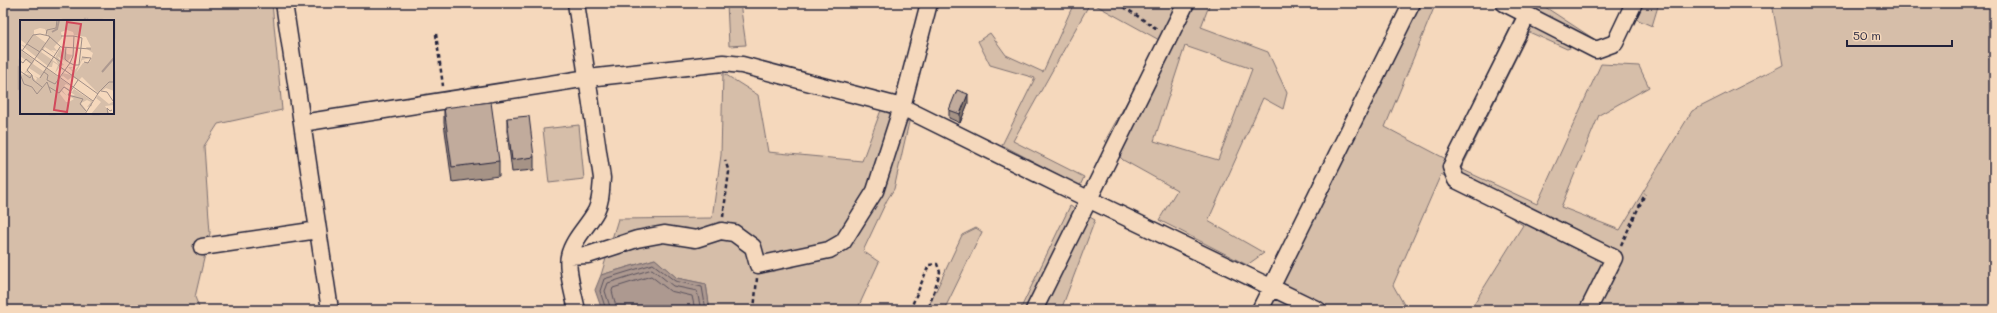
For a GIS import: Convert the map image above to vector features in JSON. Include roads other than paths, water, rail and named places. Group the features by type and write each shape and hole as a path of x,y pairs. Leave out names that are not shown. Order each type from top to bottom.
{"street":[{"path":"284,3 330,310"},
{"path":"576,3 602,178 601,197 596,211 574,244 569,256 568,267 577,310"},
{"path":"569,256 588,255 637,239 664,234 696,239 721,231 734,233 753,247 758,265 829,250 843,242 875,191 902,107 929,3"},
{"path":"1034,310 1186,3"},
{"path":"1260,310 1412,3"},
{"path":"1504,3 1596,50 1615,43 1634,3"},
{"path":"1527,15 1451,167 1456,180 1614,258 1588,310"},
{"path":"302,123 588,78 723,63 742,65 902,107 1318,310"},
{"path":"202,247 318,230"}],"water":[{"path":"655,259 677,278 706,284 710,310 602,310 595,290 601,275"}]}
